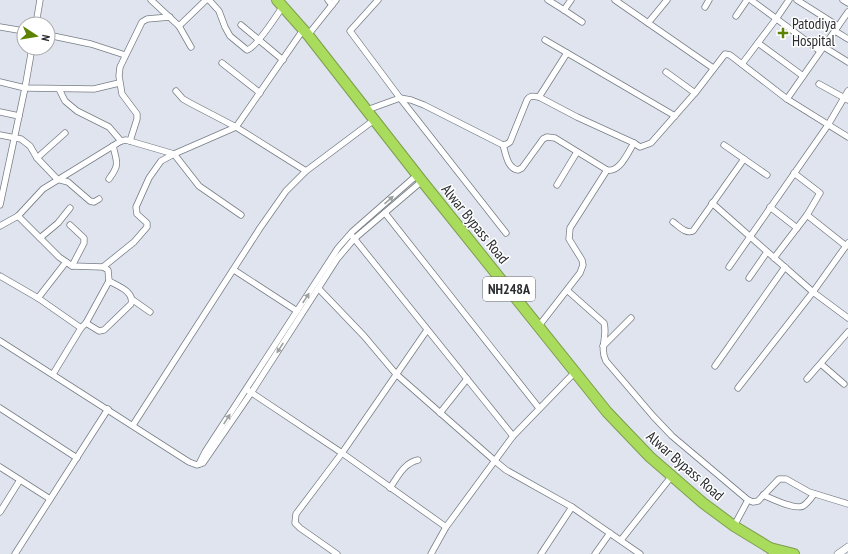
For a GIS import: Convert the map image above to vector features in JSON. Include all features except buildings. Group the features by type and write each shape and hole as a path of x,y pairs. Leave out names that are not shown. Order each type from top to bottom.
{"highway":[{"name":"Alwar Bypass Road","path":"280,3 305,32 574,372 628,436 703,503 734,526 774,551"},
{"name":"NH248A","path":"774,551 794,554"}],"street":[{"path":"37,16 40,0"},
{"path":"151,0 179,26 191,48"},
{"path":"179,26 208,0 220,12 230,36 247,50 259,40 280,3"},
{"path":"378,0 350,31 400,98 506,232"},
{"path":"548,0 582,22"},
{"path":"564,10 570,0"},
{"path":"615,0 713,68"},
{"path":"648,23 667,0"},
{"path":"705,6 709,0"},
{"path":"736,16 747,0"},
{"path":"751,0 776,19 822,49 848,62"},
{"path":"742,64 789,0"},
{"path":"797,0 837,28 848,39"},
{"path":"843,0 848,3"},
{"path":"18,216 59,257 72,266 103,266 134,242 147,227 147,223 137,214 136,207 149,178 161,161 236,127 283,60 305,32 332,2"},
{"path":"787,98 848,12"},
{"path":"130,141 137,119 137,114 122,94 119,84 120,67 142,22 170,17"},
{"path":"241,25 283,60"},
{"path":"0,27 16,30"},
{"path":"56,37 91,44 125,55"},
{"path":"545,40 675,116"},
{"path":"758,43 803,76"},
{"path":"539,97 567,53"},
{"path":"367,110 400,98 410,100 424,105 503,144 507,144 510,142 529,97 533,96 539,97 577,117 640,146 651,143 695,93 725,54 730,55 787,98 848,137"},
{"path":"0,205 31,56"},
{"path":"222,63 260,93"},
{"path":"666,72 695,93"},
{"path":"0,82 25,88 59,89 94,89 119,84"},
{"path":"819,84 846,99"},
{"path":"59,89 64,101 76,111 109,127 121,141"},
{"path":"176,91 183,99 236,127 306,171"},
{"path":"729,267 846,99 848,91"},
{"path":"0,112 19,116"},
{"path":"133,425 260,228 286,192 306,171 374,120"},
{"path":"37,158 65,133"},
{"path":"0,134 21,139 30,146 37,158 57,179 68,182 90,202 94,202 98,199"},
{"path":"503,144 511,167 518,170 522,168 547,137 555,138 607,170 612,171 617,169 634,143"},
{"path":"0,226 18,216 43,189 57,179 121,141 130,141 174,154 199,186 241,215"},
{"path":"724,145 768,175"},
{"path":"109,179 117,164 113,146"},
{"path":"557,185 577,152"},
{"path":"673,222 686,231 693,231 744,158"},
{"path":"538,327 568,291 580,273 583,265 582,260 569,239 570,228 607,170"},
{"path":"774,258 807,215 820,193 794,173"},
{"path":"0,341 189,462 199,464 203,456 319,289 352,236 385,213 420,178"},
{"path":"249,391 297,311 338,248 420,178"},
{"path":"712,204 813,292 848,318"},
{"path":"770,207 797,228"},
{"path":"40,238 58,223 70,208"},
{"path":"385,213 539,408"},
{"path":"738,388 813,292 847,245 807,215"},
{"path":"70,225 84,238 84,243 72,266"},
{"path":"352,236 513,436"},
{"path":"749,278 767,252"},
{"path":"38,298 66,262"},
{"path":"53,374 81,328 86,323 109,281 108,270 103,266"},
{"path":"715,366 785,267"},
{"path":"234,270 297,311"},
{"path":"0,276 38,298 81,328"},
{"path":"109,281 130,294 133,300 150,312"},
{"path":"319,289 364,336 396,374 495,461 506,470 572,506 640,554"},
{"path":"568,291 604,323 606,328 602,346 602,354 606,361 653,416 678,441 748,500 754,502 758,501 782,478 814,494 848,504"},
{"path":"86,323 98,331 104,330 131,304 133,300"},
{"path":"602,346 630,318"},
{"path":"335,553 295,523 296,514 342,453 427,330"},
{"path":"807,379 848,332"},
{"path":"821,364 844,384"},
{"path":"431,554 446,527 513,436 574,372"},
{"path":"440,413 467,379"},
{"path":"249,391 342,453 446,527"},
{"path":"0,408 77,458"},
{"path":"14,554 108,409"},
{"path":"390,488 407,465 412,461 418,460"},
{"path":"0,467 50,499"},
{"path":"621,540 671,476"},
{"path":"0,512 20,480"},
{"path":"763,495 800,507 805,505 814,494"},
{"path":"734,526 748,500"},
{"path":"541,554 572,506"},
{"path":"595,554 610,533"},
{"path":"838,554 848,548"}],"place":[{"name":"Patodiya Hospital","path":"783,33"}]}
